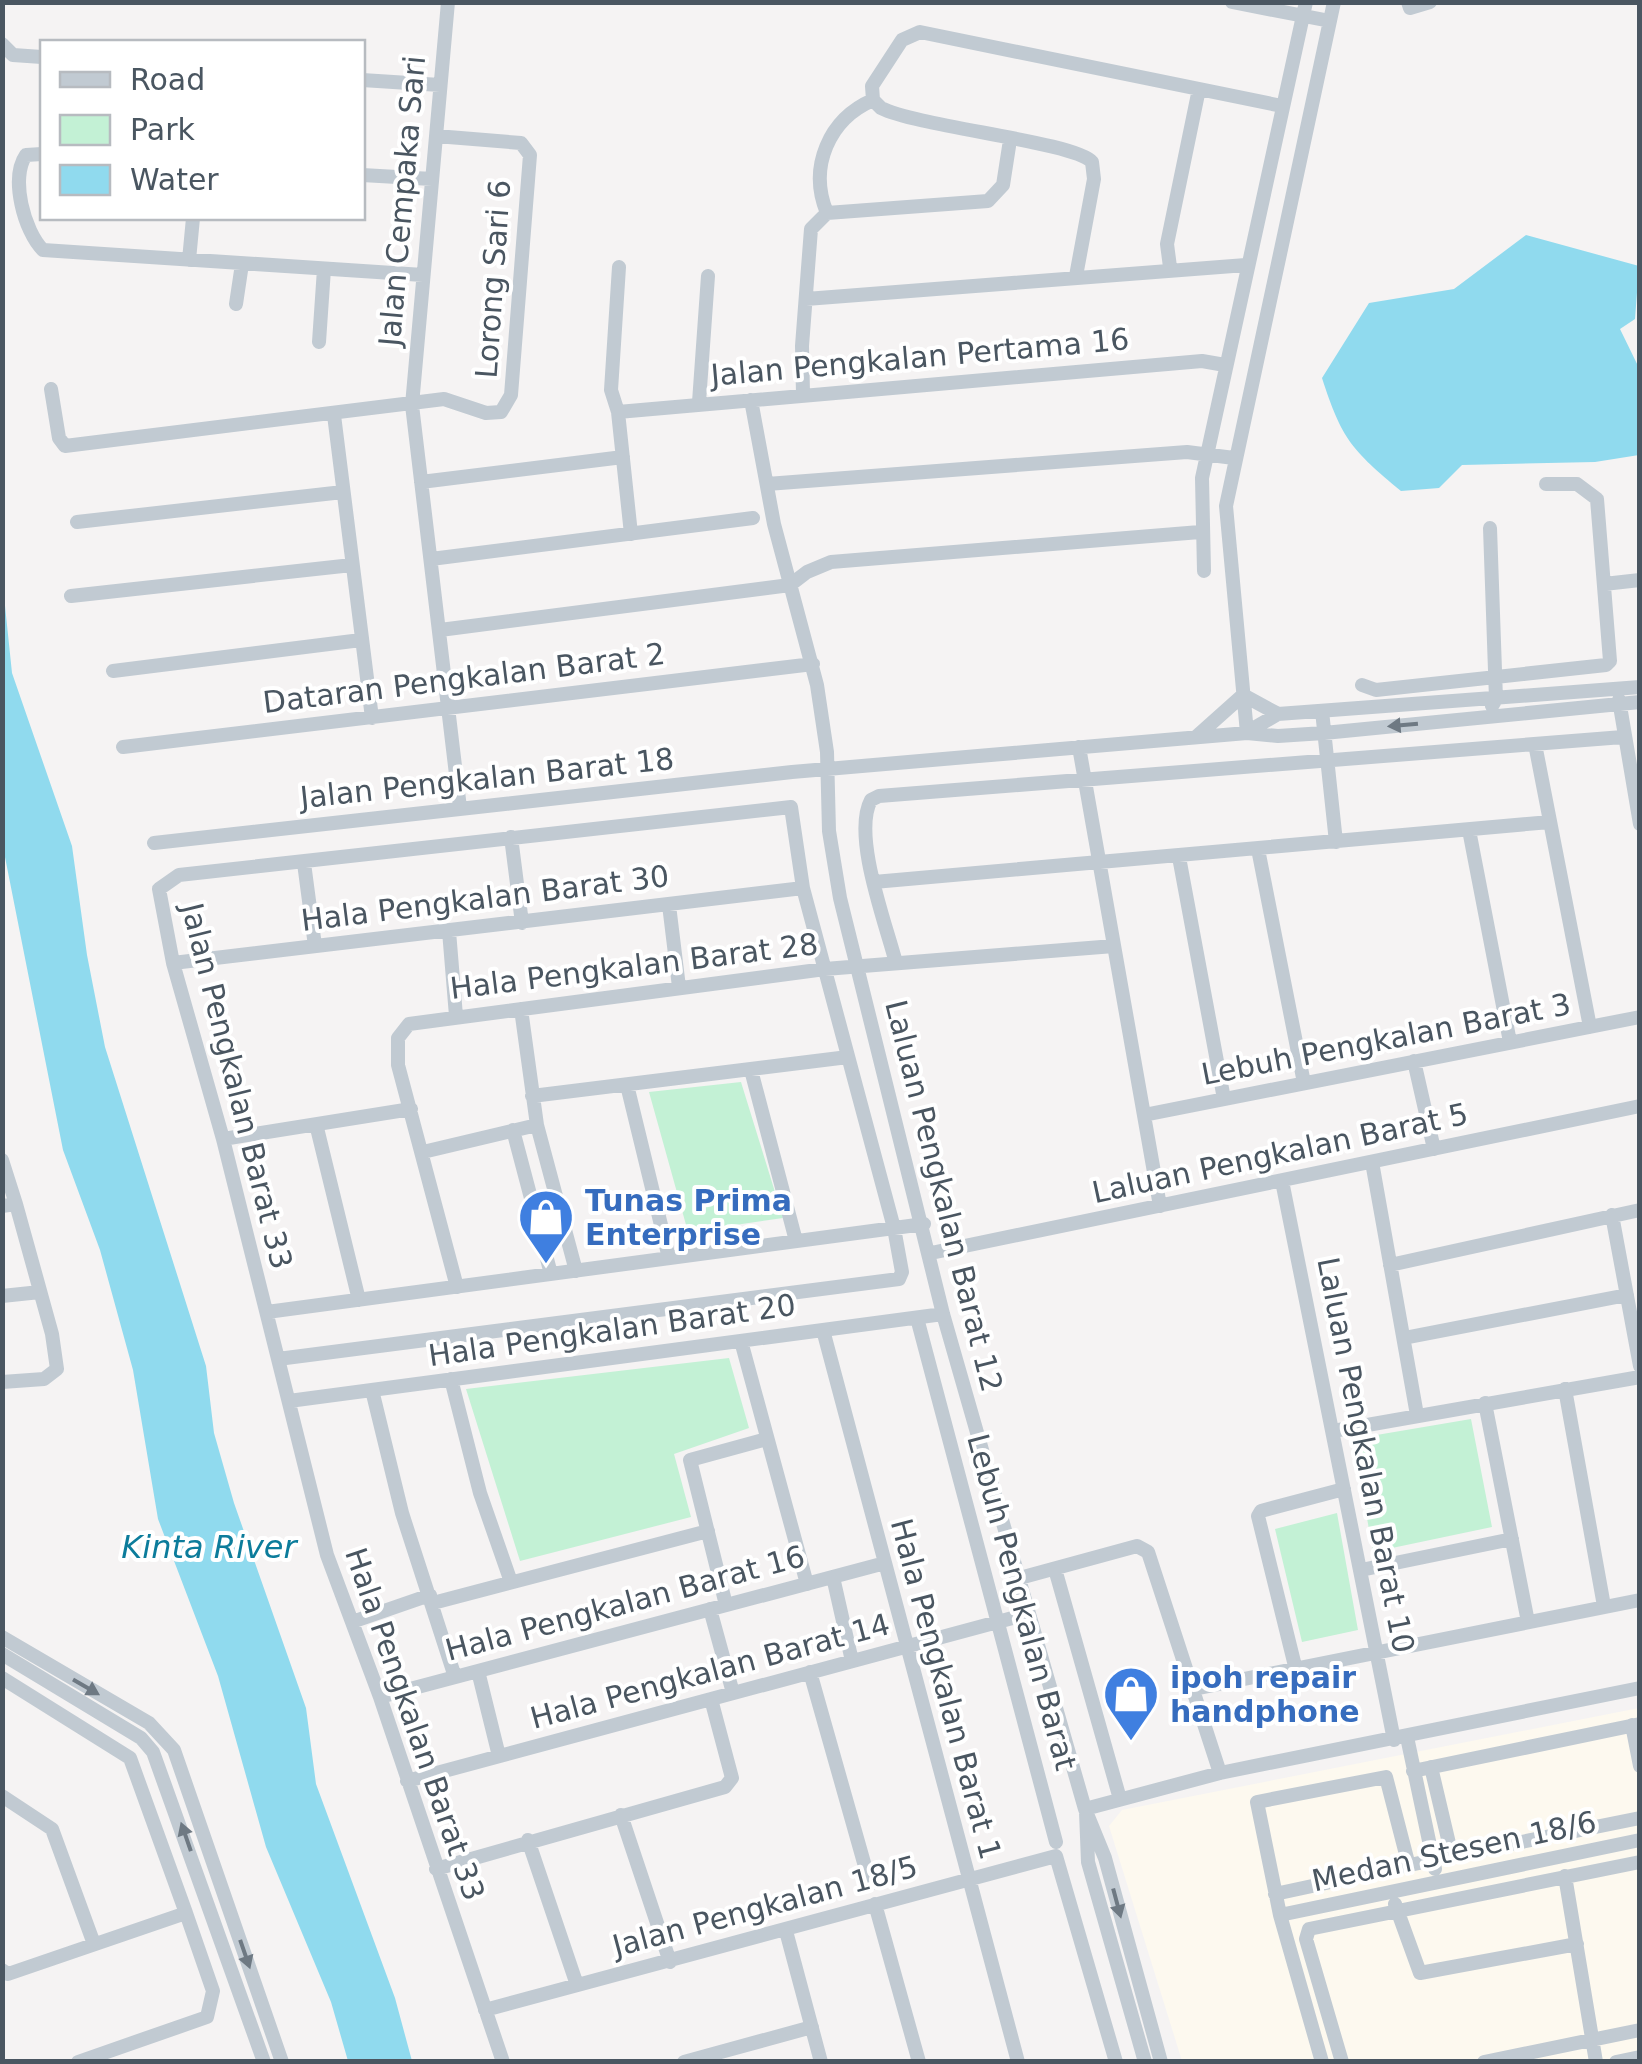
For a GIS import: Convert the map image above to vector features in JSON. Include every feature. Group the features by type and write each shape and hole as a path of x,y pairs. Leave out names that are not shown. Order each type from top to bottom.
{"street":[{"name":"Jalan Cempaka Sari","path":"448,2 412,405 460,808"},
{"path":"1232,2 1304,10 1330,21"},
{"path":"1246,732 1226,506 1334,2"},
{"path":"1408,2 1410,8 1430,2"},
{"path":"1204,571 1200,532 1208,455 1304,10"},
{"path":"1076,276 1094,179 1092,162 1086,155 1067,148 1010,140 888,112 873,100 872,86 902,40 920,32 1282,106"},
{"path":"2,44 13,55 40,57"},
{"path":"365,80 440,85"},
{"path":"1170,268 1167,244 1199,90"},
{"path":"827,213 819,180 825,149 835,125 853,108 873,100"},
{"name":"Lorong Sari 6","path":"412,405 444,399 486,413 500,412 511,395 528,147 436,136"},
{"path":"803,394 811,228 827,213 988,200 1003,185 1010,140"},
{"path":"40,154 26,155 20,164 28,223 43,250 423,275"},
{"path":"365,175 432,180"},
{"path":"189,260 194,220"},
{"path":"236,304 242,264"},
{"path":"806,299 1246,265"},
{"path":"619,267 611,390 618,412 631,534"},
{"path":"318,342 324,269"},
{"path":"699,402 708,276"},
{"name":"Jalan Pengkalan Pertama 16","path":"618,412 1202,361 1226,365"},
{"path":"50,389 59,438 66,446 412,405"},
{"name":"Laluan Pengkalan Barat 12","path":"752,400 790,585 813,664 827,770 829,831 942,1314 1085,1810 1105,1858 1161,2062"},
{"path":"334,415 372,718"},
{"path":"767,484 1187,452 1234,458"},
{"path":"421,482 623,457"},
{"path":"1362,684 1376,690 1606,666 1610,661 1596,499 1577,484 1546,484"},
{"path":"77,522 343,492"},
{"path":"431,559 753,518"},
{"path":"1457,720 1487,710 1496,698 1490,528"},
{"path":"440,630 790,585 831,562 1200,532"},
{"path":"71,596 352,566"},
{"path":"1604,584 1640,580"},
{"path":"113,672 361,640"},
{"name":"Dataran Pengkalan Barat 2","path":"122,746 813,664"},
{"path":"1495,678 1512,689 1640,702"},
{"path":"1442,702 1476,693 1495,678"},
{"path":"1246,732 1278,736 1538,714 1619,697 1640,687"},
{"path":"1243,694 1278,714"},
{"path":"1196,737 1243,694"},
{"path":"1246,732 1278,714 1551,694"},
{"path":"1619,697 1640,824"},
{"path":"1496,698 1538,714"},
{"path":"1322,712 1336,842"},
{"name":"Jalan Pengkalan Barat 18","path":"154,843 827,770 1246,732"},
{"path":"896,962 874,882 866,813 871,800 880,796 1623,736"},
{"path":"1535,744 1590,1026"},
{"path":"1079,747 1160,1206"},
{"name":"Jalan Pengkalan Barat 33","path":"289,1401 223,1140 172,963 160,888 166,880 786,805 795,812 804,888"},
{"path":"874,882 1550,822"},
{"path":"1469,830 1510,1042"},
{"path":"511,838 522,922"},
{"path":"1258,849 1304,1083"},
{"path":"1179,856 1224,1099"},
{"path":"304,862 315,946"},
{"path":"278,1359 899,1279 902,1272 894,1228 804,888"},
{"name":"Hala Pengkalan Barat 30","path":"172,963 804,888"},
{"path":"669,905 679,987"},
{"path":"449,932 456,1016"},
{"name":"Hala Pengkalan Barat 28","path":"411,1109 396,1050 403,1028 416,1020 521,1010 825,969 1114,946"},
{"path":"521,1010 537,1125 576,1271"},
{"name":"Lebuh Pengkalan Barat 3","path":"1144,1114 1640,1017"},
{"path":"532,1096 848,1057"},
{"path":"1414,1061 1434,1149"},
{"path":"751,1070 796,1241"},
{"path":"627,1085 669,1258"},
{"name":"Laluan Pengkalan Barat 5","path":"931,1254 1640,1106"},
{"path":"223,1140 317,1128 411,1109 458,1287"},
{"path":"422,1152 537,1125"},
{"path":"317,1128 359,1300"},
{"path":"512,1130 551,1274"},
{"path":"2,1160 9,1205 40,1292 57,1369 44,1378 2,1382"},
{"path":"1372,1162 1417,1416"},
{"name":"Laluan Pengkalan Barat 10","path":"1282,1180 1378,1652 1413,1771 1438,1882"},
{"path":"1390,1265 1640,1210"},
{"path":"1612,1216 1640,1366"},
{"path":"266,1312 924,1224"},
{"path":"2,1296 40,1292"},
{"path":"1404,1338 1627,1295"},
{"name":"Hala Pengkalan Barat 20","path":"289,1401 942,1314"},
{"name":"Lebuh Pengkalan Barat","path":"917,1318 1056,1842"},
{"name":"Hala Pengkalan Barat 1","path":"822,1330 1018,2062"},
{"path":"740,1341 807,1584"},
{"path":"1333,1431 1640,1376"},
{"path":"451,1380 480,1493 511,1582"},
{"path":"1566,1389 1604,1606"},
{"path":"372,1390 402,1513 455,1677"},
{"name":"Hala Pengkalan Barat 33","path":"289,1401 326,1555 380,1697 503,2062"},
{"path":"1484,1403 1528,1622"},
{"path":"726,1605 690,1460 767,1440"},
{"path":"1296,1666 1258,1516 1262,1511 1344,1489"},
{"path":"352,1622 708,1531"},
{"path":"1361,1570 1512,1540"},
{"path":"1016,1578 1137,1546 1148,1552 1220,1774"},
{"name":"Hala Pengkalan Barat 16","path":"380,1697 884,1563"},
{"path":"1055,1569 1120,1799"},
{"path":"833,1577 852,1661"},
{"path":"1194,1689 1640,1600"},
{"path":"710,1609 732,1693"},
{"name":"Hala Pengkalan Barat 14","path":"407,1781 1028,1614"},
{"path":"2,1637 10,1662 130,1758 214,1996 207,2017 78,2062"},
{"path":"10,1662 141,1738 153,1752 264,2062"},
{"path":"10,1662 149,1724 174,1750 282,2062"},
{"path":"478,1671 498,1756"},
{"path":"810,1672 870,1884"},
{"path":"1085,1810 1220,1774 1640,1688"},
{"path":"436,1869 730,1784 732,1778 712,1699"},
{"path":"1413,1771 1636,1724 1640,1766"},
{"path":"1431,1767 1452,1856 1640,1818"},
{"path":"1322,2062 1280,1915 1257,1802 1386,1777 1408,1866"},
{"path":"2,1796 52,1829 94,1944"},
{"name":"Laluan Pengkalan Barat 12","path":"1085,1810 1088,1862 1145,2062"},
{"path":"621,1815 670,1962"},
{"path":"528,1840 578,1985"},
{"name":"Medan Stesen 18/6","path":"1280,1915 1640,1840"},
{"name":"Jalan Pengkalan 18/5","path":"484,2010 786,1932 1047,1856 1059,1860 1116,2062"},
{"path":"1275,1894 1433,1860"},
{"path":"1342,2062 1306,1934 1309,1929 1640,1862"},
{"path":"1566,1876 1596,2062"},
{"path":"1391,1892 1416,1968 1425,1974 1577,1944"},
{"path":"876,1904 919,2062"},
{"path":"6,1972 94,1944 184,1908"},
{"path":"786,1932 821,2062"},
{"path":"684,2062 721,2057 812,2028"},
{"path":"1484,2062 1640,2030"},
{"path":"1616,2062 1640,2057"}],"shaded area":[{"path":"1639,1708 1639,2061 1182,2061 1109,1826 1122,1810"}],"green space":[{"path":"741,1082 783,1218 688,1232 649,1092"},
{"path":"729,1358 749,1428 674,1454 691,1517 520,1561 466,1389"},
{"path":"1471,1419 1492,1527 1373,1552 1353,1439"},
{"path":"1337,1513 1358,1630 1302,1642 1275,1529"}],"water":[{"path":"1526,235 1639,266 1635,319 1620,329 1639,368 1639,455 1595,462 1462,465 1439,488 1401,491 1351,442 1322,378 1369,303 1454,289"},
{"name":"Kinta River","path":"2,577 12,673 72,846 105,1047 206,1366 214,1433 234,1503 306,1708 316,1784 395,1998 412,2061 348,2061 331,2002 266,1847 218,1676 158,1519 133,1370 100,1250 63,1150 3,847"}],"place":[{"name":"Tunas Prima Enterprise","path":"546,1266"},
{"name":"ipoh repair handphone","path":"1131,1743"}]}
